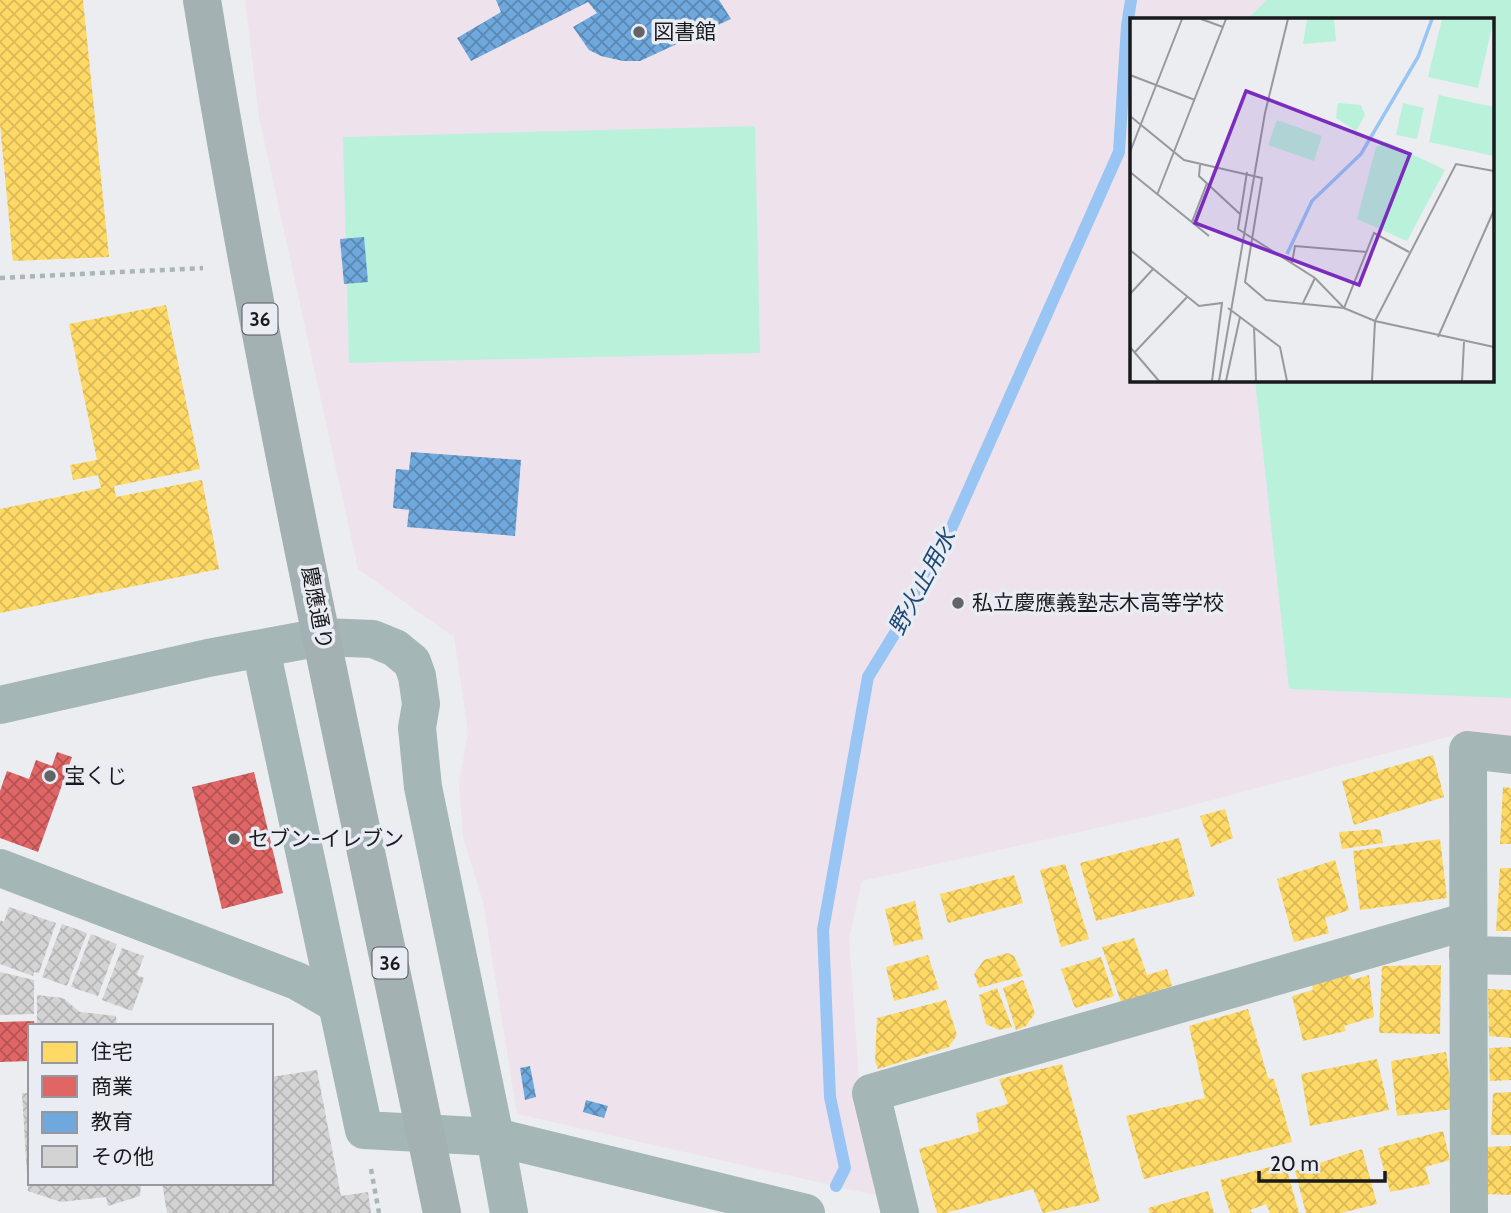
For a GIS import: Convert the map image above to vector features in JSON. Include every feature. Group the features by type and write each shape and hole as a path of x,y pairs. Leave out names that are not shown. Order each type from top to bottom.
{"main road":[{"name":"慶應通り","path":"202,0 231,169 322,637 442,1213"}],"street":[{"path":"0,705 208,658 322,637 373,639 395,648 412,662 421,704 417,728 423,787 509,1213"},
{"path":"261,649 363,1130 495,1137 806,1213"},
{"path":"1469,1213 1468,750 1511,755"},
{"path":"0,868 297,981 335,1003"},
{"path":"900,1213 871,1093 1468,938 1511,956"}],"path":[{"path":"0,278 203,268"}],"shaded area":[{"name":"私立慶應義塾志木高等学校","path":"245,0 1511,0 1511,741 1455,735 1163,813 862,881 849,939 862,1121 875,1195 517,1114 483,902 463,837 459,784 468,731 454,637 358,569 259,117"}],"green space":[{"path":"1267,0 1511,0 1511,698 1289,689 1255,382 1494,382 1494,18 1248,18"},
{"path":"755,126 760,353 349,363 343,137"}],"building: 住宅":[{"path":"0,0 83,0 109,257 13,261 0,124"},
{"path":"166,305 200,469 114,486 116,497 202,480 219,569 0,613 0,509 101,488 98,475 73,480 70,465 97,460 69,324"},
{"path":"1433,755 1444,797 1354,825 1342,781"},
{"path":"1503,787 1511,788 1511,844 1500,844"},
{"path":"1225,809 1233,838 1211,847 1200,816"},
{"path":"1380,829 1383,843 1342,849 1339,832"},
{"path":"1179,838 1195,896 1096,921 1080,863"},
{"path":"1440,839 1447,898 1360,910 1353,851"},
{"path":"1335,860 1349,910 1325,918 1329,933 1294,942 1277,879"},
{"path":"1065,864 1089,939 1061,947 1040,870"},
{"path":"1500,868 1511,868 1511,931 1496,931"},
{"path":"1014,875 1023,903 948,923 940,894"},
{"path":"915,901 923,939 894,946 885,909"},
{"path":"1134,938 1147,975 1167,969 1172,986 1121,1002 1102,947"},
{"path":"1008,953 1014,956 1023,976 979,988 974,974 984,960"},
{"path":"928,955 939,989 894,1001 886,967"},
{"path":"1101,957 1114,996 1075,1008 1061,969"},
{"path":"1441,965 1440,1034 1379,1033 1382,966"},
{"path":"1349,975 1353,980 1369,975 1374,1017 1344,1026 1346,1031 1303,1041 1292,996 1313,990 1312,985"},
{"path":"1023,980 1035,1013 1026,1026 1016,1030 1003,988"},
{"path":"997,988 1012,1027 999,1030 986,1024 979,995"},
{"path":"1488,989 1511,990 1511,1038 1489,1036"},
{"path":"946,1000 957,1035 949,1047 878,1069 875,1061 877,1018"},
{"path":"1248,1009 1268,1078 1274,1079 1292,1142 1144,1179 1126,1116 1205,1098 1189,1026"},
{"path":"1511,1047 1511,1080 1490,1081 1489,1048"},
{"path":"1446,1052 1454,1109 1397,1116 1391,1061"},
{"path":"1377,1059 1389,1110 1310,1126 1301,1074"},
{"path":"1062,1064 1100,1201 1043,1213 1033,1189 946,1213 937,1213 919,1149 979,1132 976,1113 1008,1104 999,1079"},
{"path":"1511,1092 1511,1135 1491,1135 1493,1093"},
{"path":"1443,1131 1450,1160 1425,1167 1430,1184 1390,1192 1378,1148"},
{"path":"1511,1146 1511,1195 1485,1194 1487,1147"},
{"path":"1362,1149 1377,1204 1341,1213 1306,1213 1295,1171"},
{"path":"1285,1163 1299,1213 1270,1213 1266,1204 1250,1210 1252,1213 1230,1213 1220,1180"},
{"path":"1208,1191 1214,1213 1150,1213 1148,1208"}],"building: 商業":[{"path":"57,752 72,757 38,852 0,838 0,791 7,771 29,779 36,760 52,766"},
{"path":"254,772 283,893 222,909 192,787"},
{"path":"34,1021 35,1024 28,1024 28,1061 0,1062 0,1022"}],"building: 教育":[{"name":"図書館","path":"496,0 719,0 731,19 640,61 623,61 589,50 573,27 597,13 588,2 471,61 457,38 501,12"},
{"path":"364,237 368,282 344,284 340,239"},
{"path":"411,452 521,460 515,536 407,527 409,510 393,508 396,469 409,470"},
{"path":"530,1066 536,1097 525,1100 520,1068"},
{"path":"586,1100 608,1106 604,1118 583,1112"}],"building: その他":[{"path":"9,907 56,923 39,973 34,972 33,976 0,964 0,920 4,922"},
{"path":"62,924 87,933 67,986 42,977"},
{"path":"91,934 117,944 98,996 71,987"},
{"path":"122,948 144,956 137,975 144,978 132,1011 102,1000"},
{"path":"0,972 34,980 34,1014 0,1015"},
{"path":"37,995 63,998 80,1012 116,1016 117,1024 37,1024"},
{"path":"317,1070 341,1196 368,1192 371,1213 167,1213 162,1185 273,1185 273,1077"},
{"path":"22,1093 28,1093 28,1185 141,1185 140,1196 108,1206 106,1197 61,1202 28,1191"}],"waterway":[{"name":"野火止用水","path":"836,1186 845,1168 830,1097 823,930 868,677 930,576 1119,152 1131,0"}],"place":[{"name":"図書館","path":"639,32"},
{"name":"私立慶應義塾志木高等学校","path":"958,603"},
{"name":"宝くじ","path":"50,776"},
{"name":"セブン-イレブン","path":"234,839"}]}
